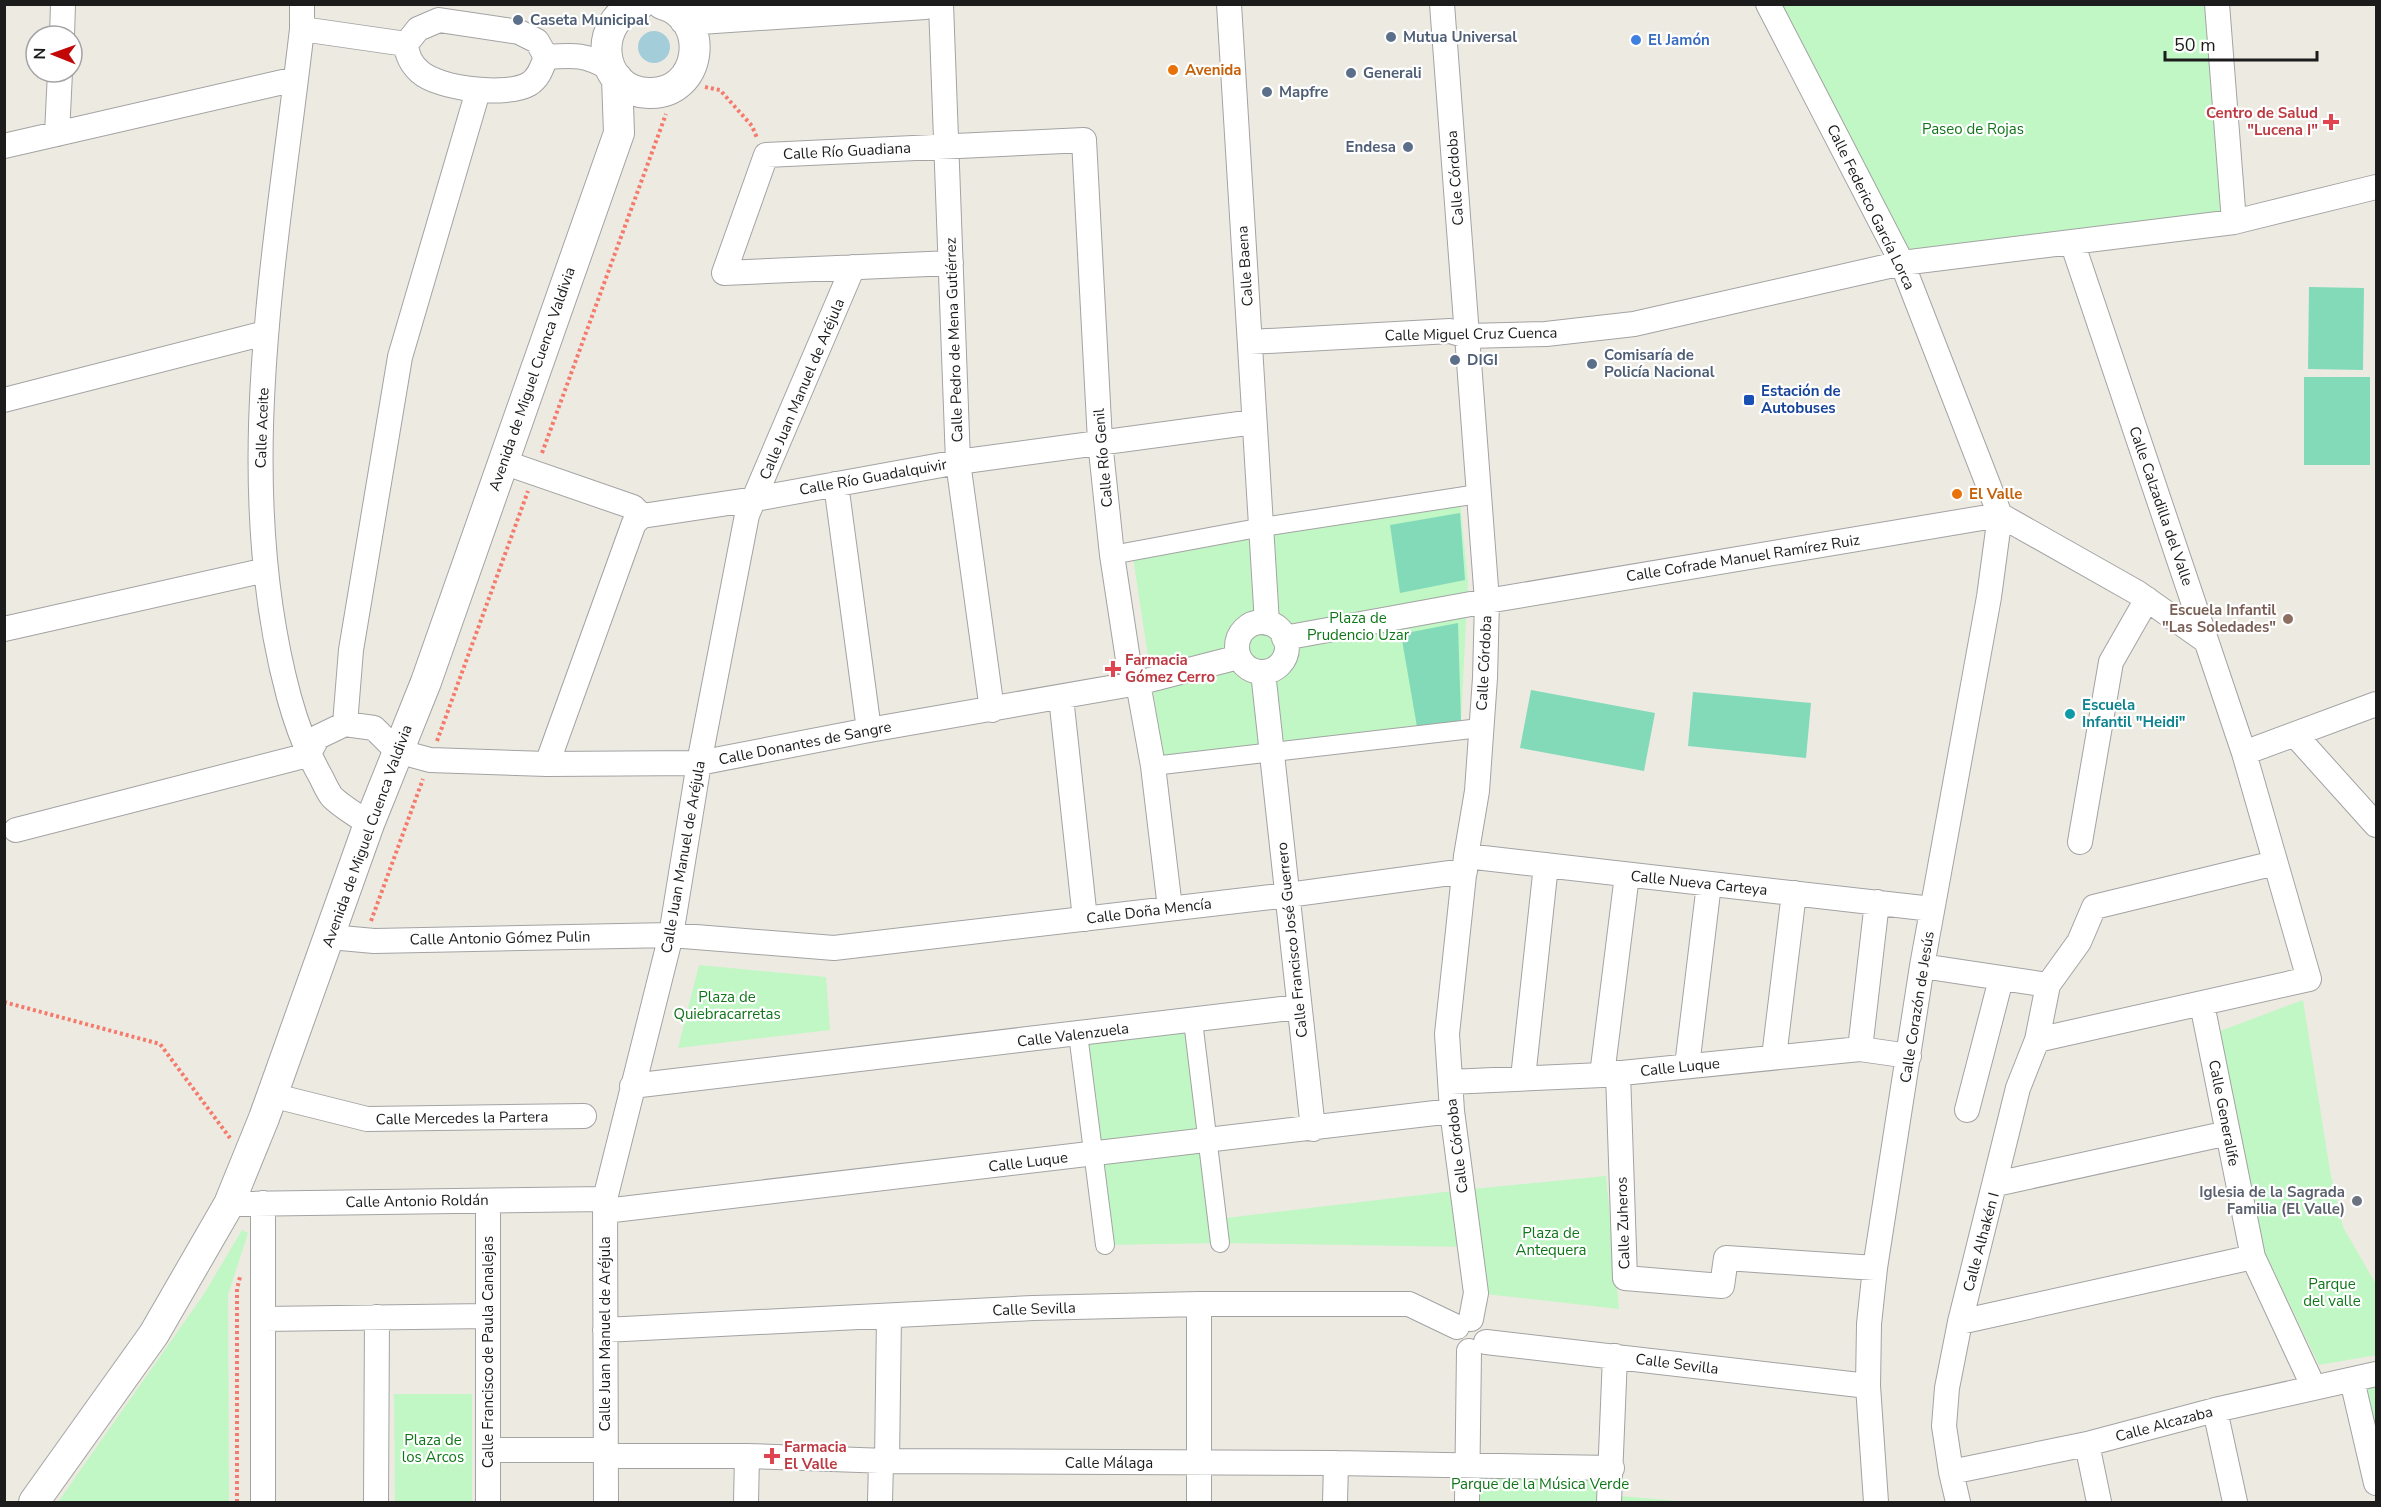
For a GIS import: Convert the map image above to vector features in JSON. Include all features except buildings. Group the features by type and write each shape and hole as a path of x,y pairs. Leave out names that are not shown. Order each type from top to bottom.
{"street":[{"path":"62,24 63,4"},
{"name":"Calle Aceite","path":"302,4 302,29 265,333 260,465 266,570 280,662 297,727 308,755 332,797 369,824"},
{"path":"579,55 607,38 617,19 625,11 640,4"},
{"path":"679,12 712,17 760,17 925,4"},
{"name":"Calle Pedro de Mena Gutiérrez","path":"941,4 958,462 992,710"},
{"name":"Calle Baena","path":"1229,4 1254,422 1263,527 1276,630"},
{"name":"Calle Córdoba","path":"1442,4 1487,601 1485,678 1477,791 1465,864 1447,1034 1452,1111 1476,1293 1464,1323"},
{"name":"Calle Federico García Lorca","path":"1768,4 1902,263 2000,515"},
{"path":"2217,4 2234,222"},
{"path":"546,57 579,55 596,60 635,91 677,79 695,36 679,12"},
{"name":"Avenida de Miguel Cuenca Valdivia","path":"619,134 713,44 760,17"},
{"path":"439,20 519,32 537,41 546,57 539,74 528,84 508,90 478,91 451,85 422,74 408,58 406,44 418,29 439,20"},
{"path":"302,29 406,44"},
{"name":"Avenida de Miguel Cuenca Valdivia","path":"35,1501 154,1334 229,1204 330,937 369,824 426,682 619,134 614,74 606,48 607,38"},
{"path":"4,146 296,80"},
{"path":"57,134 59,84"},
{"path":"345,724 351,650 400,357 478,91"},
{"name":"Calle Río Genil","path":"946,146 1084,140 1100,441 1112,555 1129,666 1138,683 1153,766 1170,908"},
{"name":"Calle Río Guadiana","path":"853,267 724,273 766,155 946,146"},
{"path":"1902,263 2234,222 2376,187"},
{"name":"Calle Calzadilla del Valle","path":"2072,242 2244,753 2309,979 2202,1004"},
{"path":"853,267 951,263"},
{"name":"Calle Miguel Cruz Cuenca","path":"1250,342 1450,331 1467,336 1546,334 1634,324 1902,263"},
{"name":"Calle Juan Manuel de Aréjula","path":"606,1503 605,1205 632,1086 671,935 699,763 747,515 853,267"},
{"path":"4,400 265,333"},
{"name":"Calle Río Guadalquivir","path":"642,516 754,499 958,462 1254,422"},
{"path":"503,462 633,507 642,516 634,523 547,764"},
{"path":"837,484 869,730"},
{"path":"1112,555 1263,527 1478,494"},
{"path":"2000,515 2147,599 2206,641"},
{"name":"Calle Cofrade Manuel Ramírez Ruiz","path":"1487,601 2000,515"},
{"name":"Calle Corazón de Jesús","path":"1876,1503 1868,1386 1869,1324 1875,1268 1922,966 1989,597 2000,515"},
{"path":"4,629 266,570"},
{"path":"2080,842 2111,662 2147,599"},
{"path":"1276,630 1286,653 1282,660 1270,670 1263,672 1249,668 1239,657 1238,642 1245,628 1252,624 1276,630 1487,601"},
{"name":"Calle Donantes de Sangre","path":"397,750 430,760 547,764 699,763 869,730 1138,683 1239,657"},
{"name":"Calle Francisco José Guerrero","path":"1263,672 1313,1129"},
{"path":"1061,697 1085,919"},
{"path":"2244,753 2296,736 2376,704"},
{"path":"16,830 308,755 318,737 345,724 374,728 397,750"},
{"path":"1153,766 1480,728"},
{"path":"2296,736 2376,825"},
{"path":"1922,966 2048,985 2079,942 2094,907 2275,863"},
{"name":"Calle Nueva Carteya","path":"1465,864 1546,865 1932,909"},
{"name":"Calle Doña Mencía","path":"671,935 834,948 1288,895 1465,864"},
{"path":"1523,1078 1546,865"},
{"path":"1610,1074 1627,874"},
{"path":"1688,1066 1709,884"},
{"path":"1774,1057 1794,893"},
{"path":"1860,1049 1877,902"},
{"name":"Calle Antonio Gómez Pulin","path":"330,937 374,941 671,935"},
{"path":"1967,1110 2001,979"},
{"name":"Calle Alhakén I","path":"1958,1503 1944,1426 1947,1388 1960,1322 2018,1088 2037,1040 2048,985"},
{"path":"2037,1040 2202,1004"},
{"name":"Calle Generalife","path":"2202,1004 2253,1257 2314,1388"},
{"name":"Calle Valenzuela","path":"632,1086 1298,1007"},
{"path":"1193,1020 1220,1243"},
{"path":"1078,1034 1105,1245"},
{"name":"Calle Luque","path":"1450,1082 1610,1074 1860,1049 1909,1056"},
{"name":"Calle Zuheros","path":"1610,1074 1625,1278 1722,1286 1726,1258 1875,1268"},
{"name":"Calle Mercedes la Partera","path":"271,1095 367,1119 584,1116"},
{"name":"Calle Luque","path":"605,1205 1093,1154 1452,1111"},
{"path":"1996,1184 2228,1133"},
{"name":"Calle Antonio Roldán","path":"229,1204 488,1200 605,1205"},
{"name":"Calle Francisco de Paula Canalejas","path":"488,1200 488,1503"},
{"path":"263,1203 263,1503"},
{"path":"1960,1322 2253,1257"},
{"path":"1199,1304 1199,1503"},
{"name":"Calle Sevilla","path":"605,1330 1033,1308 1199,1304 1409,1304 1464,1323"},
{"path":"263,1319 488,1316"},
{"path":"880,1503 884,1461 889,1316"},
{"path":"376,1503 377,1317"},
{"path":"1464,1323 1457,1342 1460,1347 1478,1347 1467,1503"},
{"name":"Calle Sevilla","path":"1478,1347 1615,1356 1868,1386"},
{"path":"1609,1503 1615,1356"},
{"name":"Calle Alcazaba","path":"1951,1472 2087,1444 2215,1410 2376,1374"},
{"path":"2352,1380 2376,1483"},
{"path":"2215,1410 2235,1503"},
{"path":"2087,1444 2099,1503"},
{"name":"Calle Málaga","path":"488,1450 884,1461 1336,1463 1612,1468"},
{"path":"746,1503 747,1456"},
{"path":"1335,1503 1336,1463"}],"path":[{"path":"677,79 720,90 752,126 766,155"},
{"path":"364,939 664,122"},
{"path":"4,1002 160,1044 246,1160"}],"green space":[{"name":"Paseo de Rojas","path":"1768,5 2217,5 2234,222 1902,263"},
{"path":"2309,287 2364,288 2363,370 2308,369"},
{"path":"2304,377 2370,377 2370,465 2304,465"},
{"name":"Plaza de Prudencio Uzar","path":"1460,502 1468,582 1461,721 1163,756 1133,557"},
{"path":"1460,513 1465,580 1400,593 1390,525"},
{"path":"1458,623 1461,721 1417,727 1401,634"},
{"path":"1531,690 1655,713 1644,771 1520,748"},
{"path":"1693,692 1811,703 1806,758 1688,746"},
{"name":"Plaza de Quiebracarretas","path":"699,965 826,977 830,1030 678,1048"},
{"name":"Parque del valle","path":"2303,1000 2330,1171 2343,1227 2376,1284 2376,1355 2319,1365 2265,1253 2220,1031"},
{"name":"Plaza de Antequera","path":"1193,1021 1217,1219 1462,1190 1606,1176 1619,1309 1476,1293 1470,1247 1220,1243 1105,1245 1078,1034"},
{"path":"242,1230 248,1233 228,1295 229,1502 58,1502 204,1294"},
{"path":"2376,1374 2376,1483 2352,1380"},
{"name":"Plaza de los Arcos","path":"394,1394 472,1394 472,1502 395,1502"},
{"name":"Parque de la Música Verde","path":"1468,1466 1612,1468 1610,1495 1688,1502 1467,1502"}],"water":[{"path":"654,31 665,36 670,47 665,58 654,63 643,58 638,47 643,36"}],"place":[{"name":"Caseta Municipal","path":"518,20"},
{"name":"Mutua Universal","path":"1391,37"},
{"name":"El Jamón","path":"1636,40"},
{"name":"Avenida","path":"1173,70"},
{"name":"Generali","path":"1351,73"},
{"name":"Mapfre","path":"1267,92"},
{"name":"Centro de Salud \"Lucena I\"","path":"2331,122"},
{"name":"Endesa","path":"1408,147"},
{"name":"DIGI","path":"1455,360"},
{"name":"Comisaría de Policía Nacional","path":"1592,364"},
{"name":"Estación de Autobuses","path":"1749,400"},
{"name":"El Valle","path":"1957,494"},
{"name":"Escuela Infantil \"Las Soledades\"","path":"2288,619"},
{"name":"Farmacia Gómez Cerro","path":"1113,669"},
{"name":"Escuela Infantil \"Heidi\"","path":"2070,714"},
{"name":"Iglesia de la Sagrada Familia (El Valle)","path":"2357,1201"},
{"name":"Farmacia El Valle","path":"772,1456"}]}
